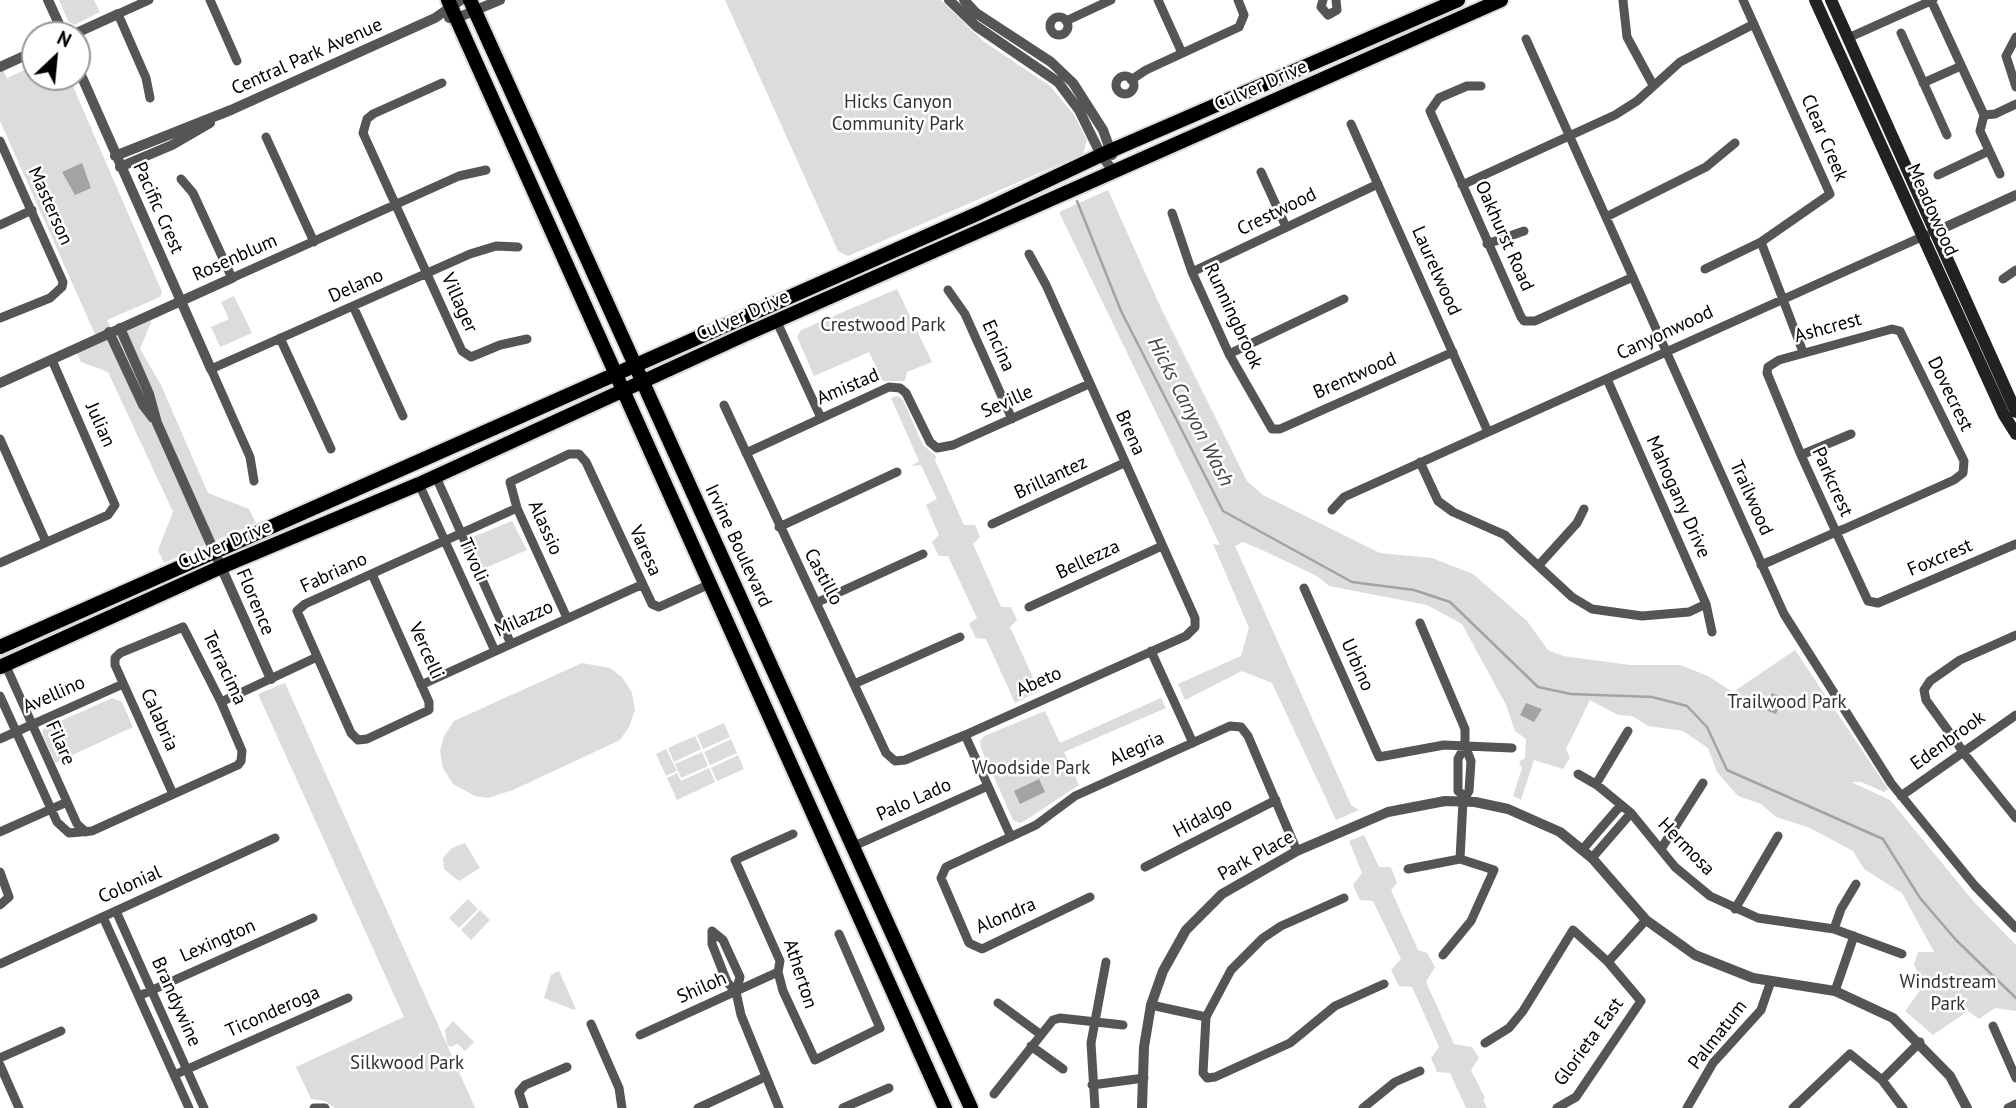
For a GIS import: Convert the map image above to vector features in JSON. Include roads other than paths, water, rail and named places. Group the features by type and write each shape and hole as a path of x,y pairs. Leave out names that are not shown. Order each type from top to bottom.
{"main road":[{"name":"Culver Drive","path":"3,666 218,560 1104,151 1458,0"},
{"name":"Culver Drive","path":"0,647 436,477 776,322 1501,0"},
{"name":"Meadowood","path":"1815,0 2004,415 2016,434"},
{"name":"Meadowood","path":"1831,0 2016,412"},
{"name":"Irvine Boulevard","path":"473,5 971,1108"},
{"name":"Irvine Boulevard","path":"454,6 946,1108"}],"street":[{"path":"48,0 58,21"},
{"path":"91,26 149,0"},
{"path":"210,0 237,61"},
{"name":"Central Park Avenue","path":"115,156 231,110 436,18 454,6 500,0"},
{"path":"949,0 976,26 1058,82 1079,110 1114,172"},
{"path":"964,0 976,13 1051,62 1073,83 1092,109 1104,151"},
{"path":"1066,21 1111,0"},
{"path":"1158,0 1182,53"},
{"path":"1131,80 1182,53 1233,31 1244,15 1238,0"},
{"path":"1324,0 1321,7 1328,15 1337,10 1336,0"},
{"name":"Clear Creek","path":"1705,269 1761,242 1830,194 1743,0"},
{"path":"1848,38 1932,0 1984,115 1980,131 2000,174"},
{"path":"1623,1 1632,49 1653,85"},
{"path":"118,14 146,78 150,98"},
{"path":"1462,185 1615,115 1637,101 1691,56 1754,24"},
{"path":"1900,33 1947,135"},
{"path":"2016,37 2006,56 2016,87"},
{"name":"Trailwood","path":"1526,39 1761,565 1802,646 1901,796 1975,886 2016,928"},
{"path":"0,67 21,57"},
{"path":"1923,83 1961,66"},
{"name":"Villager","path":"442,83 373,114 364,125 363,133 457,345 466,355 480,356 500,345 527,339"},
{"name":"Oakhurst Road","path":"1481,86 1466,86 1439,98 1430,111 1521,317 1530,323 1633,277"},
{"name":"Pacific Crest","path":"88,91 250,457 254,481"},
{"path":"1984,115 1995,114 2016,104"},
{"name":"Central Park Avenue","path":"120,167 172,145 231,110"},
{"name":"Laurelwood","path":"1351,124 1488,432"},
{"path":"266,137 314,242"},
{"name":"Masterson","path":"0,141 62,276 62,288 50,298 0,318"},
{"path":"1605,216 1706,167 1735,142"},
{"path":"1938,175 1989,151"},
{"name":"Rosenblum","path":"0,383 459,176 486,170"},
{"path":"1261,172 1286,227"},
{"path":"181,179 192,193 232,278"},
{"name":"Crestwood","path":"1192,272 1378,184"},
{"name":"Canyonwood","path":"1332,510 1344,497 1420,462 2016,195"},
{"path":"0,225 32,210"},
{"name":"Runningbrook","path":"1172,213 1192,272 1229,354 1272,429"},
{"path":"1487,244 1524,231"},
{"path":"1761,242 1803,352"},
{"name":"Delano","path":"211,369 486,248 518,247"},
{"name":"Brena","path":"1029,254 1046,285 1195,618 1195,627"},
{"path":"2003,279 2016,270"},
{"name":"Encina","path":"948,290 965,314 1012,419"},
{"path":"1229,354 1344,299"},
{"path":"353,306 403,416"},
{"path":"776,322 821,418"},
{"name":"Ashcrest","path":"1768,367 1803,352 1892,329 1900,331"},
{"name":"Florence","path":"114,330 149,394 157,423 271,679"},
{"name":"Dovecrest","path":"1836,532 1963,473 1964,461 1900,331"},
{"path":"280,338 331,449"},
{"name":"Brentwood","path":"1272,429 1280,429 1453,352"},
{"name":"Julian","path":"46,542 108,515 115,505 52,360"},
{"name":"Parkcrest","path":"1768,367 1768,381 1868,601 1878,603"},
{"name":"Mahogany Drive","path":"1607,379 1706,604 1712,632"},
{"name":"Seville","path":"937,448 953,446 1089,384"},
{"name":"Amistad","path":"746,453 889,387 897,387 911,400 930,442 937,448"},
{"name":"Castillo","path":"724,405 886,753 895,761"},
{"path":"1801,456 1851,435"},
{"path":"0,439 46,542 0,563"},
{"name":"Varesa","path":"579,453 586,462 652,604 659,607 710,584"},
{"name":"Alassio","path":"567,618 517,508 510,482 569,454 579,453"},
{"path":"1420,462 1438,501 1453,512 1505,535 1573,597 1592,609 1642,616 1689,612 1706,604"},
{"name":"Brillantez","path":"992,524 1124,463"},
{"path":"779,527 897,472"},
{"name":"Tivoli","path":"436,477 511,644"},
{"name":"Tivoli","path":"419,484 495,651"},
{"name":"Fabriano","path":"358,740 351,733 298,611 305,604 517,508"},
{"path":"1539,565 1577,523 1584,509"},
{"path":"1761,565 1836,532"},
{"name":"Foxcrest","path":"1878,603 2016,544"},
{"name":"Bellezza","path":"1029,607 1162,546"},
{"path":"818,602 923,554"},
{"name":"Vercelli","path":"358,740 367,739 429,710 429,702 372,574"},
{"name":"Milazzo","path":"421,685 641,585"},
{"name":"Urbino","path":"1304,588 1379,757 1433,747 1465,746"},
{"path":"1420,623 1465,729 1465,746 1471,761 1469,791 1464,799 1461,859"},
{"name":"Terracima","path":"115,659 138,645 183,627 222,702 243,756 238,765 173,794"},
{"name":"Abeto","path":"895,761 905,760 965,735 1186,636 1195,627"},
{"path":"2016,635 1960,660 1930,681 1924,690 1926,700 1962,751 2016,818"},
{"path":"854,684 960,637"},
{"path":"1151,651 1193,743"},
{"path":"222,702 317,657"},
{"name":"Calabria","path":"115,659 123,684 173,794"},
{"name":"Filare","path":"3,666 77,824 86,832"},
{"name":"Avellino","path":"0,739 123,684"},
{"name":"Filare","path":"0,696 62,829 76,834 86,832"},
{"name":"Edenbrook","path":"1901,796 2016,715"},
{"name":"Alegria","path":"942,872 946,867 1036,825 1075,796 1230,726 1241,727 1276,800"},
{"path":"1596,784 1628,731"},
{"path":"965,735 1011,837"},
{"path":"1465,746 1512,748"},
{"name":"Hermosa","path":"1578,774 1596,784 1631,813 1691,881 1735,909 1758,918 1833,929 1902,954"},
{"path":"1661,849 1703,783"},
{"name":"Palo Lado","path":"854,846 988,786"},
{"path":"86,832 173,794"},
{"name":"Park Place","path":"1142,1108 1144,1047 1151,1004 1163,971 1186,930 1222,894 1297,851 1388,812 1427,803 1464,799 1534,818 1560,832 1592,858 1646,920 1695,955 1732,972 1771,982 1835,991 1893,1018 1920,1042 1950,1076 1967,1108"},
{"path":"1276,800 1297,851"},
{"name":"Hidalgo","path":"1145,867 1276,800"},
{"path":"0,832 67,802"},
{"path":"1582,850 1621,805"},
{"path":"1592,858 1631,813"},
{"path":"1606,823 1615,831"},
{"name":"Atherton","path":"793,834 735,860 780,961 778,972 783,991 815,1060 880,1028 839,934"},
{"path":"1735,909 1778,836"},
{"name":"Colonial","path":"0,964 275,838"},
{"path":"1408,869 1461,859 1494,870 1471,921 1461,937 1443,955"},
{"path":"0,872 9,897 0,905"},
{"name":"Alondra","path":"942,872 941,878 966,937 974,948 982,949 1090,897"},
{"path":"1833,929 1856,884"},
{"path":"1344,898 1281,926 1263,938 1231,970 1206,1017 1201,1067 1207,1078 1290,1043 1335,1006 1384,984"},
{"name":"Brandywine","path":"116,911 204,1108"},
{"name":"Brandywine","path":"103,917 189,1108"},
{"name":"Lexington","path":"139,996 313,918"},
{"path":"1485,1042 1509,1028 1524,1011 1573,930 1608,962 1646,920"},
{"path":"736,992 740,977 723,940 712,931 712,944 727,982 736,992 765,1077 779,1108"},
{"path":"1835,991 1854,936"},
{"path":"1095,1108 1094,1021 1106,962"},
{"name":"Glorieta East","path":"1557,1108 1576,1097 1641,1001 1608,962"},
{"name":"Shiloh","path":"640,1035 778,972"},
{"name":"Palmatum","path":"1687,1108 1713,1063 1761,1010 1771,982"},
{"name":"Ticonderoga","path":"174,1075 348,998"},
{"path":"998,1003 1040,1034"},
{"path":"1151,1004 1206,1017"},
{"path":"994,1094 1040,1034 1059,1018 1124,1025"},
{"path":"592,1024 619,1088 622,1108"},
{"path":"1993,1026 2016,1078"},
{"path":"0,1058 61,1031"},
{"path":"1882,1080 1920,1042"},
{"path":"1031,1046 1063,1069"},
{"path":"1793,1108 1850,1054 1882,1080 1903,1108"},
{"path":"0,1065 19,1108"},
{"path":"524,1108 520,1092 525,1085 567,1068"},
{"path":"1363,1108 1395,1082 1420,1071"},
{"path":"698,1108 765,1077"},
{"path":"1093,1085 1144,1078"},
{"name":"Park Place","path":"1144,1078 1151,1108"},
{"path":"843,1108 889,1088"},
{"path":"2008,1108 2016,1104"},
{"path":"316,1108 325,1108"}],"waterway":[{"name":"Hicks Canyon Wash","path":"1077,201 1121,311 1223,511 1352,582 1414,590 1450,602 1538,687 1571,694 1652,697 1687,706 1707,727 1727,770 1883,839 1920,898 1956,940 2016,998"}],"park label":[{"name":"Hicks Canyon Community Park","path":"898,114"},
{"name":"Crestwood Park","path":"883,326"},
{"name":"Trailwood Park","path":"1787,703"},
{"name":"Woodside Park","path":"1031,769"},
{"name":"Windstream Park","path":"1948,994"},
{"name":"Silkwood Park","path":"407,1064"}]}
